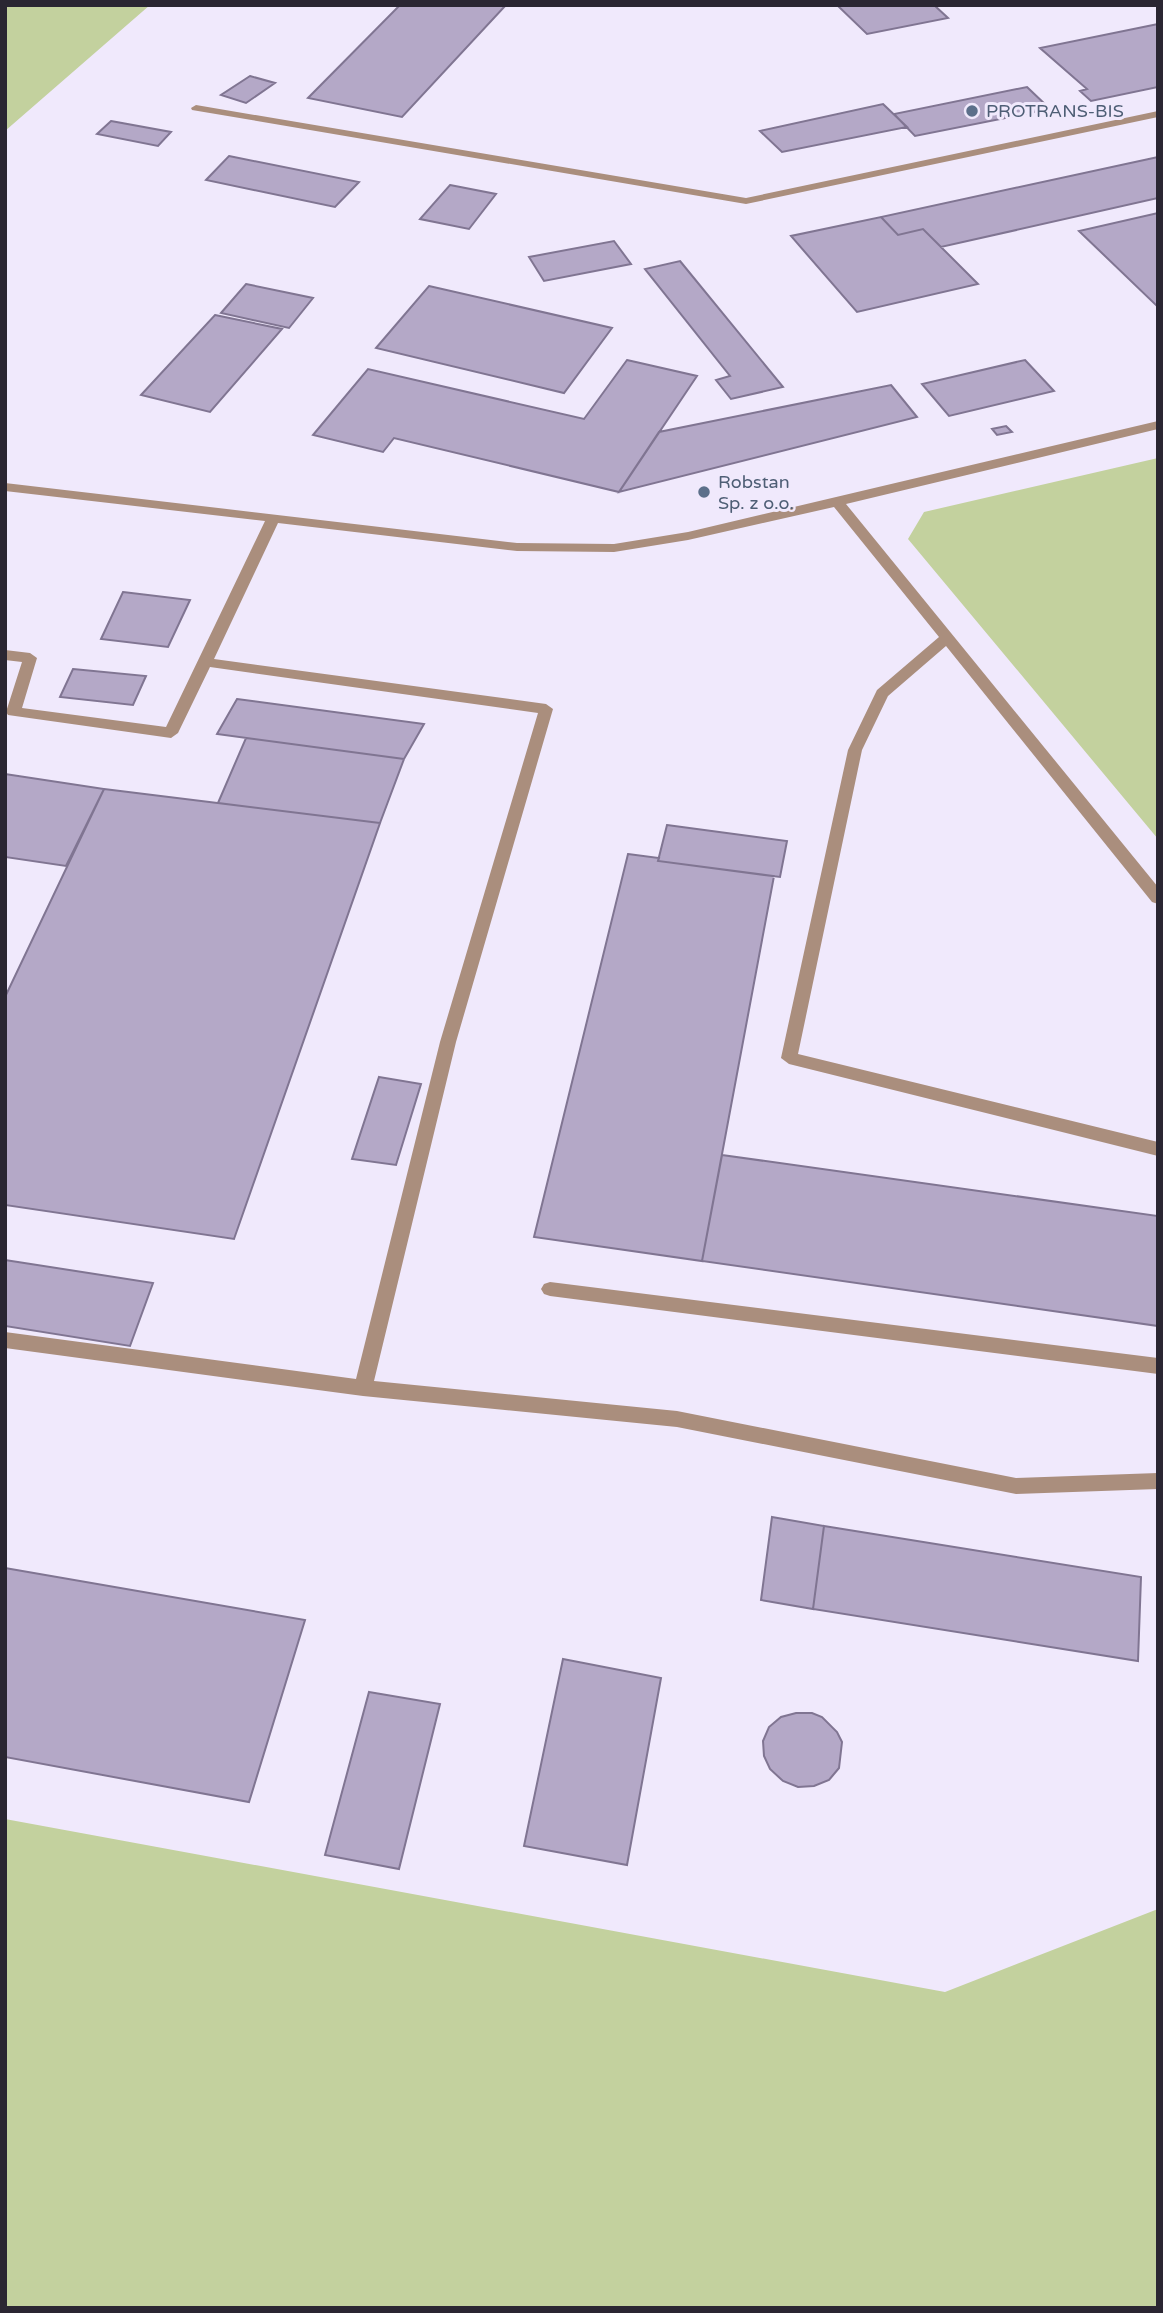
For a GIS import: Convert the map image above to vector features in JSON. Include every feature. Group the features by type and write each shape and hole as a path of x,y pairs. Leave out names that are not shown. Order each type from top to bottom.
{"lane":[{"path":"197,108 746,201 1158,114"},
{"path":"5,487 517,547 614,548 688,536 1158,425"},
{"path":"837,502 1158,898"},
{"path":"5,655 30,658 13,712 171,733 273,519"},
{"path":"946,638 882,693 855,750 789,1058 1158,1149"},
{"path":"205,662 546,709 449,1042 363,1388"},
{"path":"550,1289 1158,1367"},
{"path":"5,1340 363,1388 677,1419 1016,1486 1158,1480"}],"green space":[{"path":"5,5 150,5 5,131"},
{"path":"1158,458 1158,839 908,539 924,512"},
{"path":"5,1819 945,1992 1158,1909 1158,2308 5,2308"}],"building":[{"path":"400,5 506,5 402,117 308,98"},
{"path":"837,5 934,5 948,18 867,34"},
{"path":"1158,24 1158,87 1091,101 1080,91 1087,89 1040,48"},
{"path":"250,76 275,83 246,103 221,95"},
{"name":"PROTRANS-BIS","path":"1027,87 1050,109 915,136 894,114"},
{"path":"883,104 907,127 782,152 760,131"},
{"path":"111,121 171,132 158,146 97,134"},
{"path":"229,156 359,182 335,207 206,180"},
{"path":"1158,157 1158,198 941,247 923,229 898,235 881,217"},
{"path":"450,185 496,194 469,229 420,219"},
{"path":"1158,213 1158,307 1079,231"},
{"path":"881,217 898,235 923,229 978,284 857,312 791,236"},
{"path":"614,241 631,264 544,281 529,257"},
{"path":"680,261 783,387 731,399 716,380 730,376 645,269"},
{"path":"246,284 313,298 289,328 221,313"},
{"path":"429,286 612,328 564,393 376,348"},
{"path":"215,315 282,329 210,412 141,395"},
{"path":"627,360 697,376 619,492 394,438 383,452 313,435 368,369 584,419"},
{"path":"1025,360 1054,391 949,416 922,384"},
{"path":"891,385 917,417 619,492 659,432"},
{"path":"1006,426 1012,432 997,435 992,429"},
{"path":"123,592 190,600 168,647 101,639"},
{"path":"73,669 146,676 133,705 60,697"},
{"path":"237,699 424,724 404,759 217,734"},
{"path":"246,738 404,759 380,823 218,803"},
{"path":"5,774 104,789 66,866 5,857"},
{"path":"104,789 380,823 234,1239 5,1205 5,997"},
{"path":"667,825 787,841 780,877 658,861"},
{"path":"628,854 659,858 658,861 774,876 702,1261 534,1237"},
{"path":"379,1077 421,1084 396,1165 352,1159"},
{"path":"722,1155 1158,1216 1158,1326 702,1261"},
{"path":"5,1260 153,1283 130,1346 5,1326"},
{"path":"772,1517 824,1526 813,1609 761,1600"},
{"path":"824,1526 1141,1577 1138,1661 813,1609"},
{"path":"5,1568 305,1620 249,1802 5,1757"},
{"path":"563,1659 661,1678 627,1865 524,1846"},
{"path":"369,1692 440,1704 399,1869 325,1855"},
{"path":"812,1713 822,1717 837,1732 842,1742 839,1768 829,1780 814,1786 798,1787 783,1781 770,1769 764,1756 763,1741 769,1727 781,1717"}],"place":[{"name":"PROTRANS-BIS","path":"972,111"},
{"name":"Robstan Sp. z o.o.","path":"704,492"}]}
